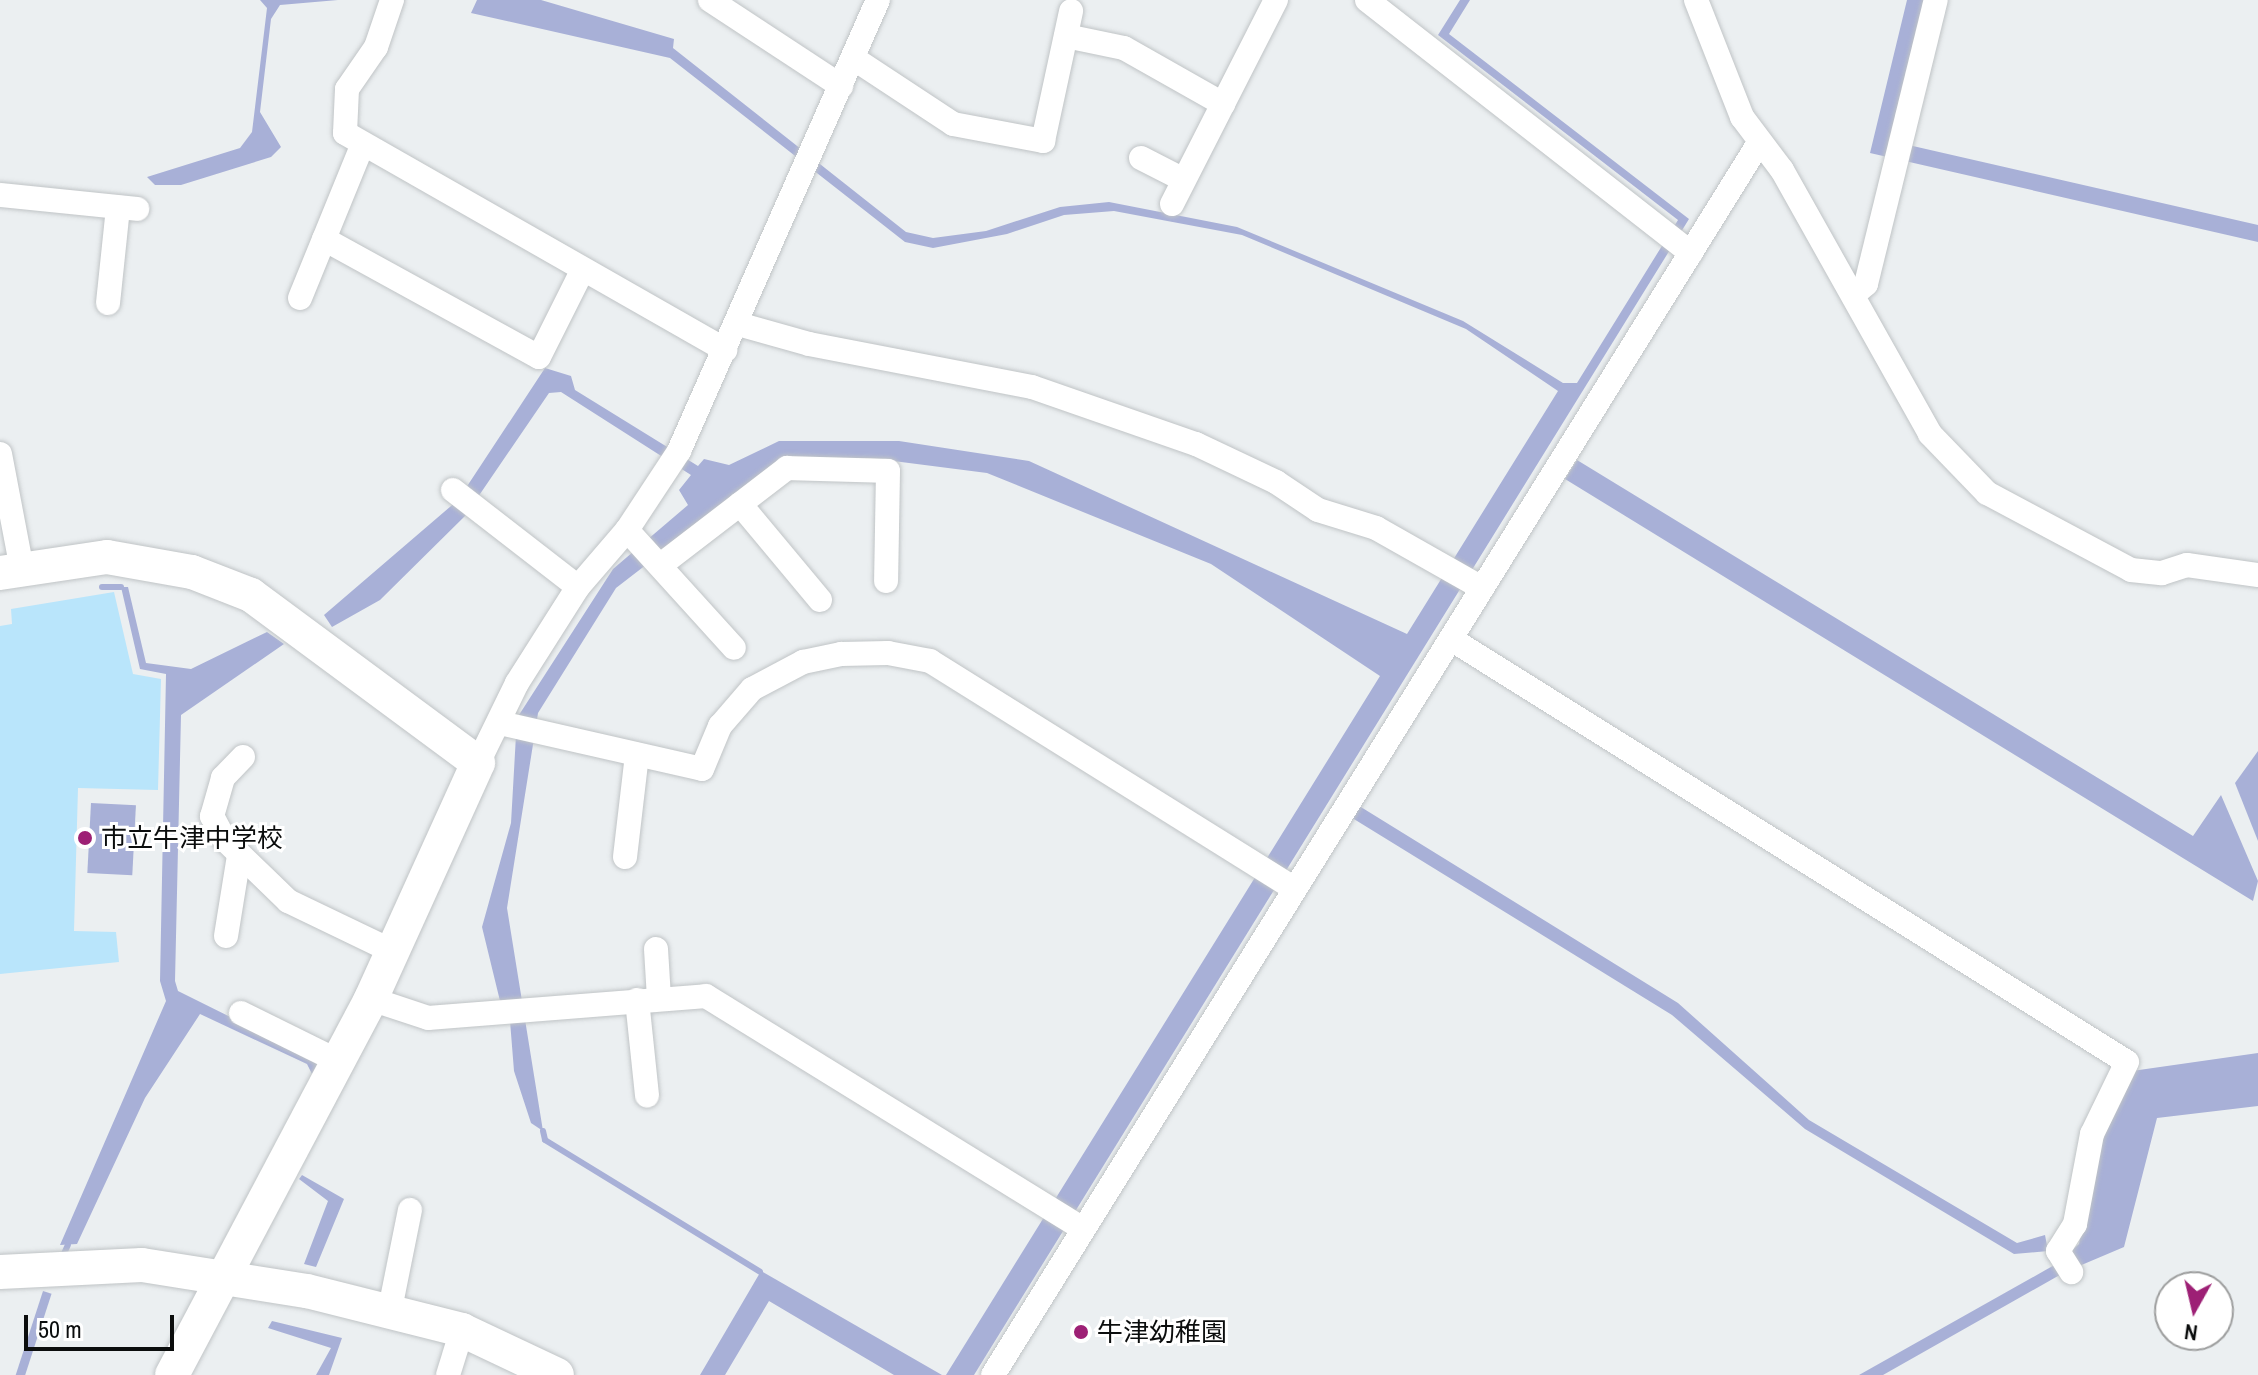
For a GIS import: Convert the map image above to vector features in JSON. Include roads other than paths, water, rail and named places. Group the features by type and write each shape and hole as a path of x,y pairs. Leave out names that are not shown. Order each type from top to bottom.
{"street":[{"path":"392,0 376,47 347,89 345,133 726,350"},
{"path":"710,0 841,86"},
{"path":"1172,204 1276,0"},
{"path":"1367,0 1678,243"},
{"path":"1696,0 1742,117 1782,170 1930,434 1987,493 2131,570 2162,573 2187,565 2258,575"},
{"path":"1853,295 1866,284 1936,0"},
{"path":"178,1373 221,1277 371,999 517,683 578,587 627,530 674,460 738,324 853,58 872,3"},
{"path":"853,58 953,124 1043,141 1071,11"},
{"path":"1066,36 1124,48 1223,104"},
{"path":"993,1375 1482,588 1678,243 1759,143"},
{"path":"300,298 363,144"},
{"path":"1141,158 1184,180"},
{"path":"0,195 127,208 108,303"},
{"path":"324,239 539,357 583,269"},
{"path":"738,324 809,344 1032,387 1196,444 1276,482 1318,510 1376,528 1482,588"},
{"path":"0,454 11,571 107,557 192,572 251,595 478,763"},
{"path":"662,564 787,468 888,471 886,581"},
{"path":"453,490 578,587"},
{"path":"740,504 820,600"},
{"path":"627,530 662,564 734,648"},
{"path":"1451,639 2127,1062 2092,1134 2075,1224 2058,1251 2071,1272"},
{"path":"500,723 702,769 720,726 752,689 803,662 841,654 888,653 930,661 1295,889"},
{"path":"625,857 637,755"},
{"path":"243,757 223,778 212,816 239,856 288,901 394,952"},
{"path":"226,936 239,856"},
{"path":"647,1095 648,999 656,949"},
{"path":"371,999 428,1018 497,1009 706,996 1083,1229"},
{"path":"241,1013 338,1061"},
{"path":"390,1309 410,1210"},
{"path":"0,1272 59,1266 142,1265 221,1277 390,1309 462,1330 557,1375"},
{"path":"448,1375 462,1330"}],"waterway":[{"path":"102,587 121,587"},
{"path":"543,1131 545,1140 760,1272"},
{"path":"63,1256 68,1245"}],"place":[{"name":"市立牛津中学校","path":"85,838"},
{"name":"牛津幼稚園","path":"1081,1332"}]}
